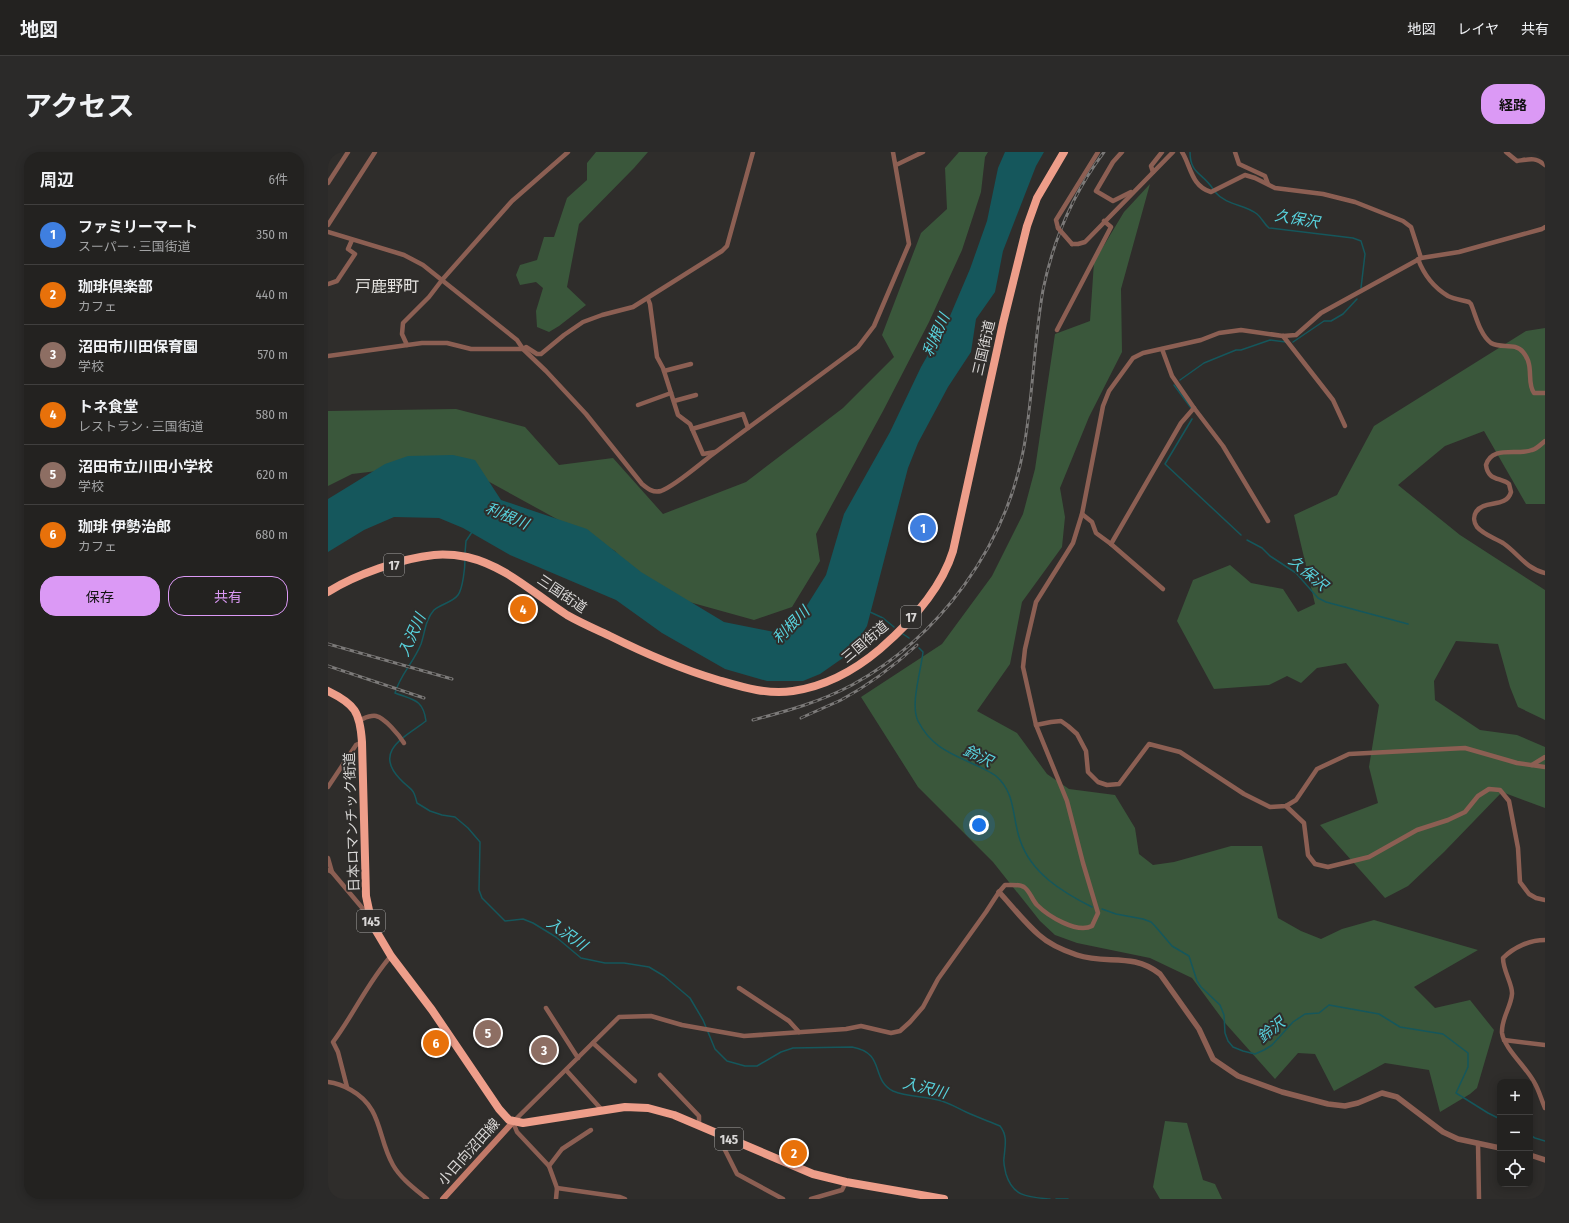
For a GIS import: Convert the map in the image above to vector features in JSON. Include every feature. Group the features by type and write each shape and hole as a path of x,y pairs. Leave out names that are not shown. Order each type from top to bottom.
{"highway":[{"name":"三国街道","path":"328,592 361,576 406,561 434,555 468,557 492,565 569,615 649,655 678,667 731,684 761,691 791,691 830,682 859,666 883,646 916,612 940,583 946,570 953,551 1003,323 1027,226 1037,198 1064,152"},
{"name":"日本ロマンチック街道","path":"328,691 347,701 354,707 360,720 362,742 366,896 370,917 375,930 392,956 432,1010 486,1091 506,1117 513,1122"},
{"name":"145","path":"513,1122 531,1122 625,1107 648,1108 674,1115 812,1174 846,1182 944,1199"}],"main road":[{"name":"小日向沼田線","path":"443,1199 513,1122"}],"street":[{"path":"328,183 348,152"},
{"path":"328,225 375,152"},
{"path":"407,345 402,334 404,323 429,297 442,280 512,201 568,152"},
{"path":"328,356 439,342 471,348 523,349 526,347 537,354 541,354 583,322 602,315 633,307 716,256 726,246 753,152"},
{"path":"328,232 404,255 423,265 442,280 517,340 523,349 546,371 586,414 642,484 654,492 667,488 858,347 874,326 909,244 893,152"},
{"path":"896,165 923,152"},
{"path":"1098,152 1056,220 1058,228 1072,244 1084,242 1173,152"},
{"path":"1122,152 1113,162 1096,191 1112,201 1134,190"},
{"path":"1153,172 1151,166 1162,152"},
{"path":"1182,152 1185,156 1190,173 1198,184 1206,191 1211,192 1218,190 1239,178 1246,176 1255,178 1275,188 1323,194 1355,202 1403,221 1411,227 1423,271 1430,282 1447,295 1472,304 1484,335 1490,342 1495,345 1510,346 1520,349 1524,353 1529,366 1531,389 1534,393 1545,393"},
{"path":"1235,152 1239,164 1265,176 1268,184"},
{"path":"1506,152 1517,162 1528,159 1538,159 1545,165"},
{"path":"1057,330 1111,227 1104,221"},
{"path":"556,1199 558,1188 549,1166 517,1132 513,1122 619,1017 651,1016 682,1025 744,1036 846,1029 861,1026 891,1033 900,1031 910,1022 922,1007 938,979 1005,885 1013,884 1023,887 1037,904 1051,916 1082,929 1092,926 1098,913 1083,864 1067,801 1036,725 1023,667 1025,649 1036,602 1073,543 1082,514 1103,406 1109,390 1133,358 1143,353 1201,340 1219,333 1241,330 1283,336 1296,335 1321,313 1420,259 1459,252 1545,227"},
{"path":"328,284 337,281 355,254 348,249 352,240"},
{"path":"648,299 650,304 657,357 664,371 678,415 690,424 703,454 716,452"},
{"path":"1283,336 1333,400 1345,426"},
{"path":"1162,349 1172,376 1194,408 1224,446 1243,476 1268,521"},
{"path":"664,371 691,364"},
{"path":"638,405 671,393"},
{"path":"674,401 696,395"},
{"path":"1111,544 1181,423 1194,408"},
{"path":"692,428 743,414 748,428"},
{"path":"1545,441 1532,450 1515,453 1498,453 1490,458 1486,464 1488,471 1495,479 1509,484 1511,492 1509,498 1505,501 1481,508 1475,513 1474,519 1475,524 1479,529 1510,548 1532,569 1545,573"},
{"path":"1082,514 1092,522 1096,533 1163,589"},
{"path":"360,720 370,716 376,716 391,727 400,736 404,743"},
{"path":"1036,725 1061,722 1077,734 1086,751 1088,772 1098,782 1107,785 1119,784 1149,744 1180,752 1244,794 1270,807 1286,806 1296,800 1317,769 1349,754 1465,748 1517,763 1545,767"},
{"path":"328,787 356,745 362,742"},
{"path":"1532,765 1545,757"},
{"path":"1286,806 1304,823 1308,855 1315,864 1328,867 1369,858 1417,830 1448,820 1465,812 1478,796 1489,789 1500,790 1510,801 1518,848 1520,882 1529,894 1536,898 1545,900"},
{"path":"328,858 330,871 370,917"},
{"path":"999,892 1040,936 1051,943 1078,955 1096,959 1133,961 1152,968 1160,974 1199,1029 1213,1059 1238,1076 1282,1092 1328,1104 1344,1106 1358,1103 1382,1093 1397,1097 1443,1132 1458,1139 1497,1147"},
{"path":"1545,940 1537,940 1527,943 1504,958 1504,969 1513,993 1502,1034 1504,1040 1534,1082 1545,1108"},
{"path":"347,1087 338,1052 333,1042 348,1023 380,969 392,956"},
{"path":"739,988 789,1021 799,1032"},
{"path":"546,1008 578,1058"},
{"path":"1504,1040 1545,1045"},
{"path":"593,1043 636,1081"},
{"path":"566,1070 602,1110"},
{"path":"660,1075 699,1116 699,1126"},
{"path":"328,1082 347,1087 356,1092 370,1104 376,1116 392,1164 400,1176 427,1199"},
{"path":"549,1166 562,1150 591,1130"},
{"path":"717,1134 737,1174 783,1199"},
{"path":"1478,1143 1479,1199"},
{"path":"1533,1156 1545,1160"},
{"path":"811,1199 842,1190 846,1182"},
{"path":"558,1188 625,1199"}],"green space":[{"path":"596,152 648,152 579,224 567,287 586,305 549,332 537,327 536,311 543,288 536,282 520,285 516,275 520,265 537,260 544,237 554,237 567,198 587,180 587,163"},
{"path":"959,152 988,152 985,157 981,192 962,250 929,322 883,411 816,534 820,561 792,607 754,620 646,590 615,551 453,462 352,474 328,486 328,411 456,409 525,427 559,465 613,458 663,514 746,482 843,408 894,357 882,335 921,233 947,209 945,168"},
{"path":"1150,184 1121,289 1122,352 1089,417 1060,488 1065,517 1062,547 1022,602 1010,664 977,711 1017,733 1047,774 1069,789 1115,795 1135,828 1139,854 1153,865 1174,862 1231,846 1262,846 1278,918 1301,931 1321,939 1342,929 1374,920 1478,950 1414,987 1435,1008 1470,1000 1494,1030 1477,1088 1470,1094 1440,1112 1429,1070 1385,1063 1334,1091 1315,1054 1298,1053 1275,1079 1226,1024 1192,978 1150,958 1077,943 1055,935 1040,921 993,862 918,787 861,697 942,644 992,576 1023,514 1035,469 1055,334 1090,321 1094,262 1124,212"},
{"path":"1545,328 1545,504 1526,504 1484,431 1445,446 1398,485 1460,535 1545,590 1545,720 1518,707 1510,687 1498,644 1456,641 1434,681 1435,700 1480,730 1517,735 1545,747 1545,808 1502,792 1444,852 1408,886 1385,898 1320,825 1378,803 1369,767 1379,705 1346,663 1317,668 1301,683 1287,676 1269,685 1214,689 1177,621 1193,580 1230,565 1251,583 1283,589 1298,612 1315,604 1294,515 1337,495 1374,426 1526,331"},
{"path":"1165,1121 1187,1123 1203,1180 1215,1184 1222,1199 1160,1199 1153,1187"}],"water":[{"name":"利根川","path":"1005,152 1044,152 1036,166 1003,251 995,292 976,319 971,352 948,387 918,443 908,468 867,626 850,653 820,674 803,681 767,681 725,669 662,633 616,600 510,555 463,528 439,518 394,517 364,530 328,552 328,499 385,464 408,456 453,455 475,460 501,500 587,529 641,572 724,622 774,632 794,626 826,575 844,514 890,432 921,367 950,316 970,269 987,221 998,168"}],"waterway":[{"name":"久保沢","path":"1190,152 1192,165 1213,189"},
{"name":"久保沢","path":"1215,192 1225,200 1252,211 1259,216 1269,228 1353,238 1361,241 1365,254 1361,288"},
{"name":"久保沢","path":"1293,342 1324,321 1331,321 1343,314 1357,299"},
{"name":"久保沢","path":"1180,380 1204,363 1236,350 1241,350 1270,340 1286,342"},
{"name":"久保沢","path":"1174,385 1191,408"},
{"name":"久保沢","path":"1192,419 1165,464 1241,535"},
{"name":"入沢川","path":"465,553 466,541 472,532"},
{"name":"久保沢","path":"1247,540 1262,548 1270,556 1296,573 1318,598 1326,602 1408,624"},
{"name":"入沢川","path":"465,559 460,592 456,597 434,610 431,614 418,651 400,680 395,693 412,699 420,704 425,714 426,721 401,739 391,753 390,760 393,769 400,779 413,791 417,803 430,811 455,817 468,828 480,842 479,890 482,898 505,921 523,919 533,923 556,937 581,958 605,963 624,963 649,967 664,976 690,998 703,1020 715,1049 727,1061 745,1066 757,1066 781,1052 793,1048 852,1047 863,1050 874,1060 882,1080 886,1086 893,1091 942,1101 1000,1126 1005,1137 1004,1160 1009,1182 1022,1194 1050,1199"},
{"name":"鈴沢","path":"870,612 883,618 894,627"},
{"name":"鈴沢","path":"903,634 909,638"},
{"name":"鈴沢","path":"919,648 923,652 915,706 918,721 924,731 937,745 953,755 996,776 1007,790 1017,832 1025,852 1032,862 1040,872 1059,888 1092,907"},
{"name":"鈴沢","path":"1102,909 1116,914 1151,922 1172,946 1189,956 1197,981 1201,987 1220,1005 1224,1015 1225,1033 1228,1041 1233,1047 1255,1054 1272,1045 1293,1022 1305,1014 1319,1013 1329,1005 1379,1014 1400,1027 1443,1034 1468,1053 1468,1067 1456,1093 1497,1118"},
{"path":"1533,1137 1545,1141"},
{"name":"入沢川","path":"1056,1199 1068,1199"}],"railway":[{"path":"753,720 816,701 840,691 884,665 913,641 940,615 964,585 985,553 1002,519 1015,484 1024,447 1030,408 1040,309 1047,272 1059,235 1074,200 1093,167 1104,152"},
{"path":"328,644 452,679"},
{"path":"801,718 841,700 871,682 917,645"},
{"path":"328,666 424,698"}],"place":[{"name":"ファミリーマート","path":"923,528"},
{"name":"トネ食堂","path":"523,609"},
{"name":"沼田市立川田小学校","path":"488,1033"},
{"name":"珈琲 伊勢治郎","path":"436,1043"},
{"name":"沼田市川田保育園","path":"544,1050"},
{"name":"珈琲倶楽部","path":"794,1153"}],"district":[{"name":"戸鹿野町","path":"387,286"}]}
